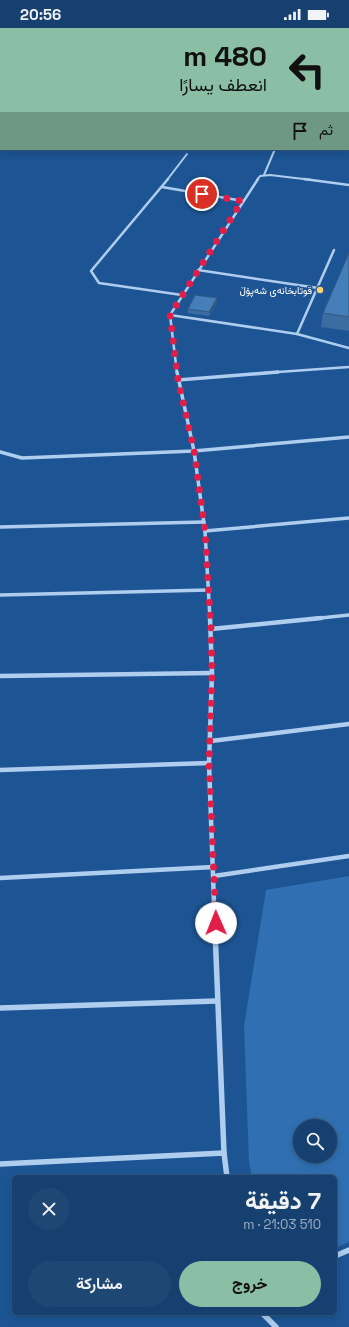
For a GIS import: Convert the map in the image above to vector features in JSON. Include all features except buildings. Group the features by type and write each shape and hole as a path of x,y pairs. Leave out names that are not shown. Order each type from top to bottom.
{"street":[{"path":"264,175 276,150"},
{"path":"182,295 99,283 90,271 162,187 187,154"},
{"path":"227,1175 224,1153 217,1001 214,867 209,763 211,741 212,674 209,590 205,531 194,450 178,380 170,315 242,201 260,176 264,175 349,185"},
{"path":"162,187 242,201"},
{"path":"298,334 334,250"},
{"path":"198,270 318,288"},
{"path":"170,315 298,334 349,348"},
{"path":"178,380 349,367"},
{"path":"0,452 22,458 194,450 349,437"},
{"path":"205,531 349,518"},
{"path":"0,528 204,522"},
{"path":"0,595 209,590"},
{"path":"211,629 349,615"},
{"path":"0,676 212,674"},
{"path":"211,741 349,724"},
{"path":"0,770 209,763"},
{"path":"214,876 349,856"},
{"path":"0,878 214,867"},
{"path":"0,1008 217,1001"},
{"path":"0,1164 224,1153"},
{"path":"337,1255 349,1250"},
{"path":"264,1315 276,1327"}],"shaded area":[{"path":"349,876 349,1242 337,1247 337,1175 252,1175 249,1162 244,1026 266,890"}],"place":[{"name":"قوتابخانەی شەپۆڵ","path":"320,290"}],"route":[{"path":"202,194 242,201 170,315 178,380 194,450 205,531 211,629 211,741 209,763 216,923"}]}
